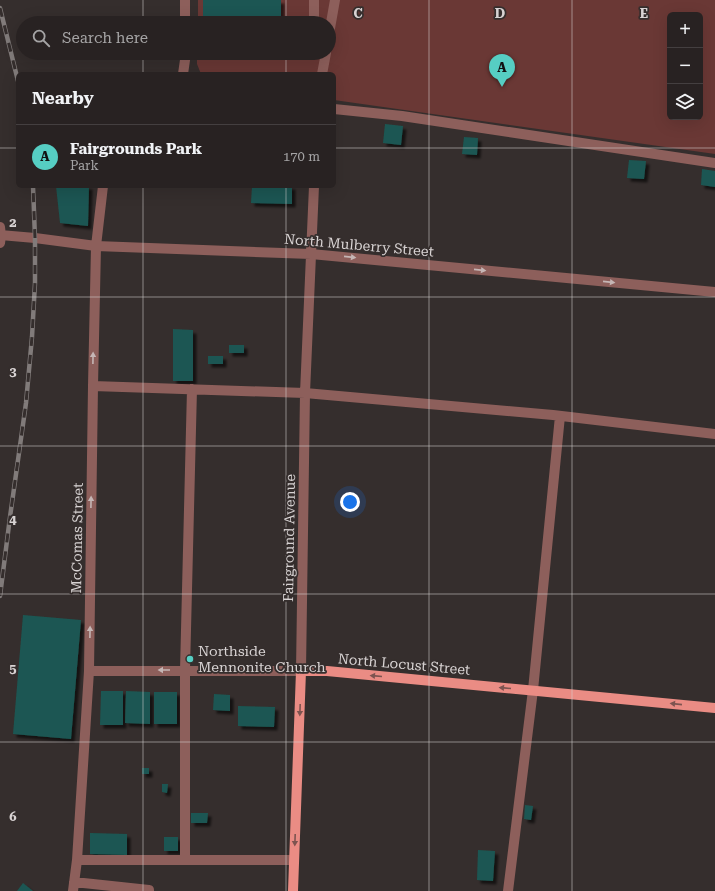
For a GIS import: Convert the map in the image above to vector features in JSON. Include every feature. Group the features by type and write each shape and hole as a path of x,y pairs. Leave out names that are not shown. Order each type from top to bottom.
{"main road":[{"name":"North Locust Street","path":"301,672 327,671 715,708"},
{"name":"Fairground Avenue","path":"293,891 301,672"}],"street":[{"path":"185,0 185,16"},
{"path":"314,0 314,16"},
{"path":"332,16 335,0"},
{"path":"183,72 185,60"},
{"path":"322,60 323,70"},
{"path":"323,70 325,60"},
{"path":"336,109 402,116 715,164"},
{"name":"McComas Street","path":"74,886 89,671 96,246 103,188"},
{"name":"Fairground Avenue","path":"301,672 305,393 314,188"},
{"name":"North Mulberry Street","path":"0,235 96,246 311,254 715,292"},
{"path":"93,386 305,393 560,416 715,434"},
{"path":"185,860 186,670 192,389"},
{"path":"508,891 533,690 560,416"},
{"name":"North Locust Street","path":"89,671 186,670 301,672"},
{"path":"77,860 294,860"},
{"path":"74,886 149,890 148,891"}],"shaded area":[{"path":"198,0 715,0 715,154 336,100 336,72 200,72 197,60 336,60 336,16 198,16"}],"building":[{"path":"203,0 281,0 281,16 203,16"},
{"path":"385,124 403,126 401,145 383,143"},
{"path":"464,137 478,138 477,155 462,154"},
{"path":"629,160 646,161 644,179 627,178"},
{"path":"702,169 715,171 715,187 701,185"},
{"path":"56,188 89,188 88,226 60,223"},
{"path":"252,188 292,188 292,204 251,203"},
{"path":"173,329 193,330 193,381 173,381"},
{"path":"229,345 244,345 244,353 229,353"},
{"path":"208,356 223,356 223,364 208,364"},
{"path":"23,615 81,620 71,739 13,734"},
{"path":"101,691 123,691 123,725 100,725"},
{"path":"126,691 150,692 150,724 125,723"},
{"path":"154,692 177,692 177,724 154,724"},
{"path":"214,694 230,695 230,711 213,710"},
{"path":"238,706 275,707 274,727 238,726"},
{"path":"142,768 149,768 149,774 142,774"},
{"path":"162,784 168,784 167,793 162,792"},
{"path":"525,805 533,806 531,820 524,819"},
{"path":"191,813 208,813 207,823 191,823"},
{"path":"90,833 127,834 127,855 90,854"},
{"path":"164,837 178,837 178,851 164,851"},
{"path":"478,850 495,851 493,881 477,880"},
{"path":"23,883 33,891 17,891"}],"railway":[{"path":"0,8 16,73"},
{"path":"0,596 26,403 32,337 35,283 33,188"}],"place":[{"name":"Fairgrounds Park","path":"502,87"},
{"name":"Northside Mennonite Church","path":"190,659"}]}
